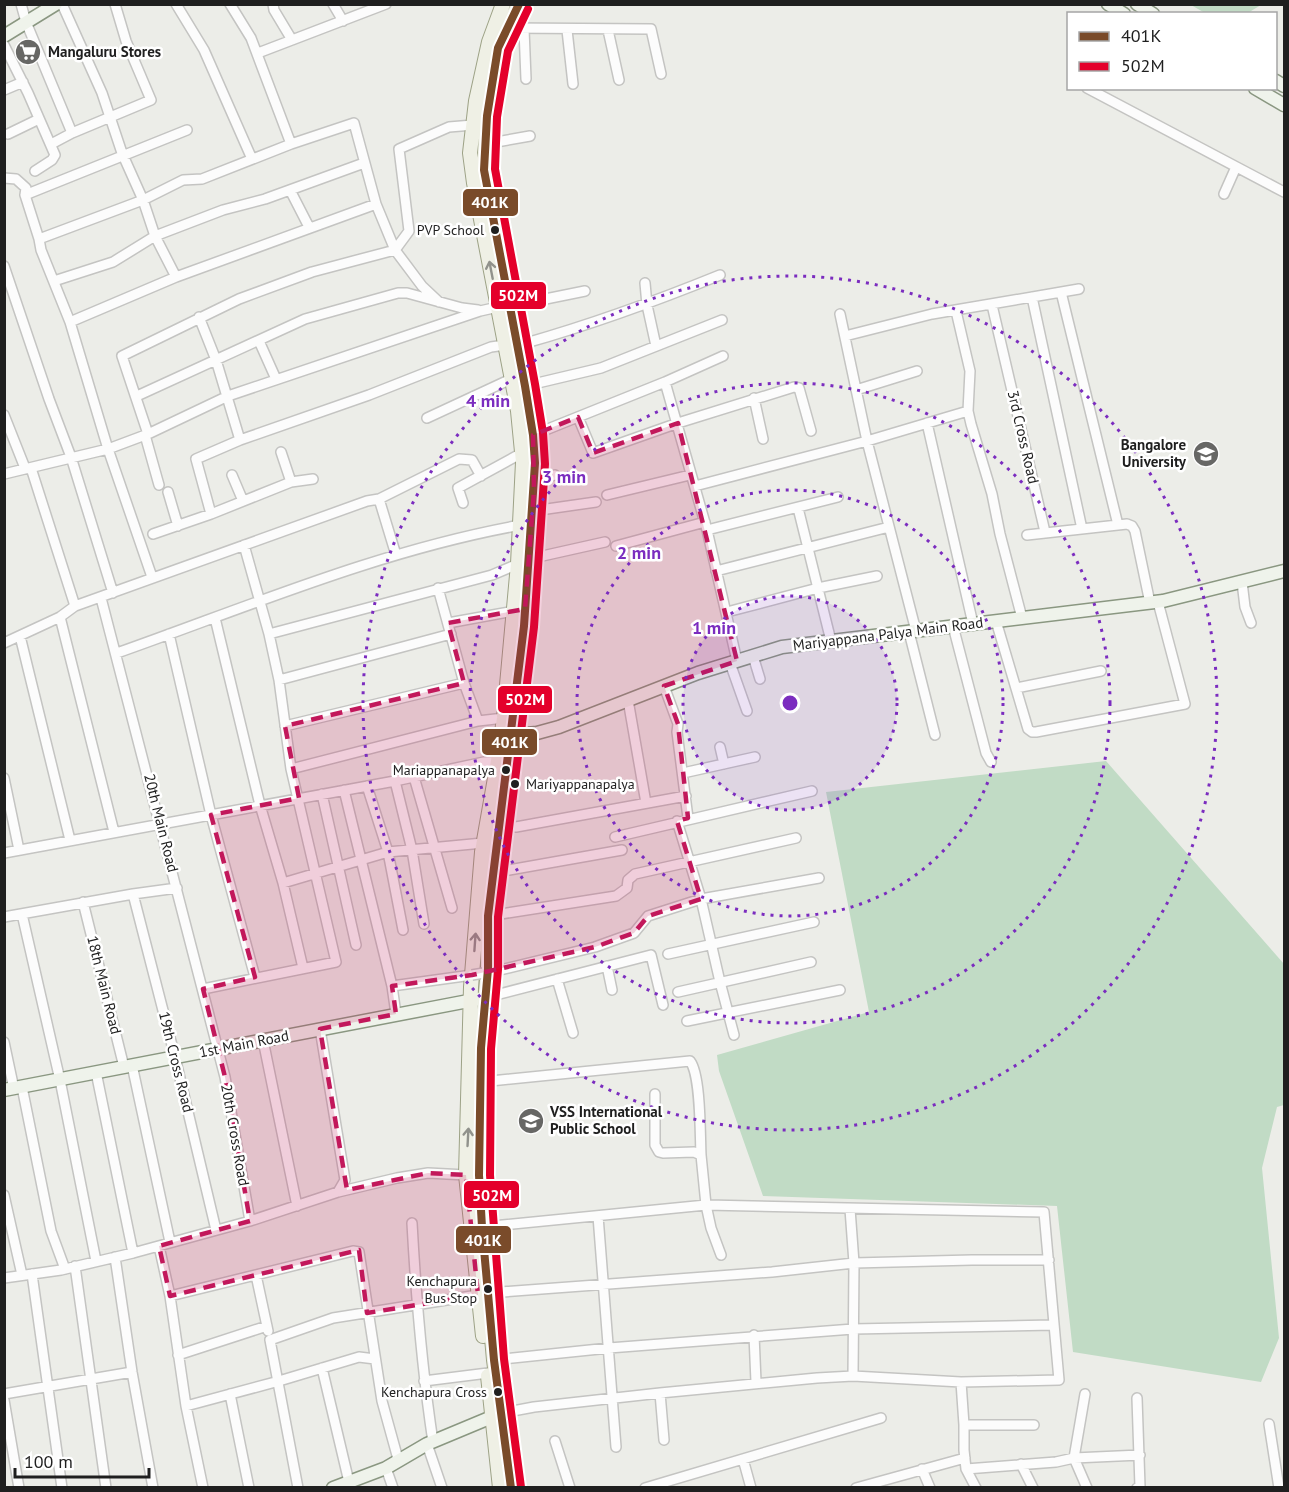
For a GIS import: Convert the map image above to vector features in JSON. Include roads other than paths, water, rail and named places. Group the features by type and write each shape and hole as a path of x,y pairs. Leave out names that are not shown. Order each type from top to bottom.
{"main road":[{"path":"503,4 489,42 476,101 470,153 474,183 504,307"},
{"path":"511,1488 497,1415 466,1174 478,999 488,969 488,916 523,562 522,453 518,411 484,170 487,116 498,48 519,4"},
{"path":"506,736 504,718 514,611 533,511 534,480 533,435 525,386 510,344"},
{"path":"483,1294 479,1175 481,1082 478,999 472,975 483,843 503,760"},
{"path":"497,1415 500,1488"}],"street":[{"path":"21,4 26,22 72,133"},
{"path":"4,36 56,4"},
{"path":"62,4 102,93 155,236 176,277"},
{"path":"55,142 150,100 126,41 115,4"},
{"path":"176,4 204,50 252,159"},
{"path":"230,4 258,52 291,144"},
{"path":"273,4 274,10 292,40"},
{"path":"333,4 344,21"},
{"path":"258,52 386,4"},
{"path":"1108,4 1121,12"},
{"path":"1137,4 1150,12"},
{"path":"508,28 651,29 661,74"},
{"path":"524,29 526,80"},
{"path":"567,30 573,84"},
{"path":"608,30 619,80"},
{"path":"4,45 23,82 55,157 35,171"},
{"path":"4,90 23,82"},
{"path":"1091,90 1284,192"},
{"path":"1258,90 1284,105"},
{"path":"8,134 39,119"},
{"path":"39,239 143,200 183,180 202,179 291,144 354,123 376,204 395,250 422,286 439,302"},
{"path":"159,485 137,396 122,356 239,299 312,272 395,250 409,231 399,148 449,127 473,125"},
{"path":"25,195 187,130"},
{"path":"485,144 530,136"},
{"path":"54,281 113,262 155,236 223,210 290,190 364,163"},
{"path":"1224,194 1236,167"},
{"path":"4,178 16,179 26,188 25,195 41,250 70,322 108,449 152,578"},
{"path":"290,190 309,227"},
{"path":"70,322 176,277 376,204"},
{"path":"4,266 71,457 113,593"},
{"path":"211,514 196,459 240,440 369,395 491,346 526,343 591,324 647,305 720,275"},
{"path":"645,283 647,305 656,346"},
{"path":"845,336 932,314 1078,289"},
{"path":"4,474 108,449 147,434 228,396 480,311 585,291"},
{"path":"1061,292 1118,525"},
{"path":"137,396 305,319 398,293 407,293 480,311"},
{"path":"1032,297 1082,528"},
{"name":"3rd Cross Road","path":"992,305 1046,532"},
{"path":"956,311 970,371 968,411 992,494 1022,618"},
{"path":"840,314 935,735"},
{"path":"199,317 216,360 240,440"},
{"path":"525,386 601,368 722,320"},
{"path":"259,340 276,379"},
{"path":"533,435 723,356"},
{"path":"856,390 917,371"},
{"path":"427,418 512,379"},
{"path":"665,382 706,526 727,612 733,662 747,711"},
{"path":"578,417 593,453 754,398 795,387 799,388 811,431"},
{"path":"754,398 763,439"},
{"path":"695,486 867,441 968,411"},
{"path":"4,415 25,468 31,468"},
{"path":"927,423 973,624"},
{"path":"281,452 291,482"},
{"path":"463,502 458,488 522,453"},
{"path":"4,643 60,617 75,606 359,503 379,499 459,459 472,460 482,476"},
{"path":"31,468 75,606"},
{"path":"232,475 243,501"},
{"path":"534,480 555,475"},
{"path":"607,495 690,475"},
{"path":"153,534 291,482 313,479"},
{"path":"168,492 178,526"},
{"path":"616,546 798,508 838,496"},
{"path":"379,499 396,555"},
{"path":"533,511 596,502"},
{"path":"798,508 831,641"},
{"path":"996,621 1028,729 1032,732 1185,704 1132,526 1127,524 1027,535"},
{"path":"117,653 396,555 481,532 521,525"},
{"path":"716,572 889,527"},
{"path":"269,634 492,575 523,562 605,542"},
{"path":"203,989 336,962 291,769 279,680 269,634 244,545"},
{"name":"Mariyappana Palya Main Road","path":"506,736 537,733 559,727 664,686 782,647 1154,602 1284,571"},
{"path":"727,612 818,588 877,576"},
{"path":"1242,582 1245,607 1251,623"},
{"path":"438,588 464,683 478,721"},
{"name":"20th Main Road","path":"101,598 218,1049"},
{"path":"448,623 514,611"},
{"path":"60,617 114,832"},
{"path":"215,618 260,805 283,883 303,968"},
{"path":"952,626 986,753 991,762"},
{"path":"170,634 211,815 255,977"},
{"path":"279,680 451,634"},
{"path":"20,636 70,840"},
{"path":"753,656 760,679"},
{"path":"1016,688 1101,671"},
{"path":"285,726 464,683"},
{"path":"664,686 678,724 677,732 688,818"},
{"path":"628,700 646,803"},
{"path":"291,769 478,721 504,718"},
{"path":"720,747 724,764"},
{"path":"683,773 755,757"},
{"path":"4,853 503,760"},
{"path":"414,777 452,908"},
{"path":"4,778 19,850"},
{"path":"395,781 412,850 424,924"},
{"path":"367,786 388,852 403,930"},
{"path":"344,790 392,986 396,1014"},
{"path":"615,837 688,818 812,791"},
{"path":"322,794 356,945"},
{"path":"498,825 516,827 686,796"},
{"path":"677,821 701,899 734,1035"},
{"path":"488,916 616,896 627,888 628,880 635,874 796,838"},
{"path":"283,883 388,852 483,843"},
{"path":"493,871 622,850"},
{"path":"392,986 496,971 634,933 648,916 701,899 819,878"},
{"path":"4,917 177,888"},
{"name":"19th Cross Road","path":"133,894 216,1230"},
{"name":"18th Main Road","path":"83,902 128,1066 170,1242"},
{"path":"22,914 60,1080 96,1261"},
{"path":"668,954 814,922"},
{"path":"478,999 651,955 663,1005"},
{"path":"678,992 812,962"},
{"path":"607,966 612,990"},
{"path":"557,980 573,1033"},
{"path":"687,1021 840,990"},
{"name":"1st Main Road","path":"13,1089 478,999"},
{"path":"320,1029 345,1180 338,1192"},
{"path":"263,1040 297,1206"},
{"path":"4,1042 13,1089 51,1231 70,1268 92,1381 106,1488"},
{"name":"20th Cross Road","path":"218,1049 250,1221"},
{"path":"481,1082 690,1061 694,1069 698,1096 706,1205 711,1228 721,1255"},
{"path":"96,1072 133,1253"},
{"path":"655,1094 655,1145 657,1149 663,1153 694,1152 701,1155"},
{"path":"4,1278 70,1268 133,1253 250,1221 338,1192 428,1173 466,1174"},
{"path":"4,1195 27,1275 49,1388 54,1443 62,1488"},
{"path":"333,1488 386,1468 430,1443 497,1415 534,1407 756,1382 853,1376 961,1382 1059,1380 1044,1212 706,1205 482,1227"},
{"path":"850,1209 854,1263 853,1376"},
{"path":"598,1216 616,1447"},
{"path":"412,1223 416,1306 430,1443 442,1488"},
{"path":"159,1246 170,1296 186,1406 203,1488"},
{"path":"170,1296 353,1251 359,1252 382,1401 398,1460"},
{"path":"116,1257 132,1372 153,1488"},
{"path":"270,1340 333,1318 483,1294 772,1272 854,1263 1049,1260"},
{"path":"256,1275 279,1382 298,1488"},
{"path":"424,1381 491,1366 609,1348 754,1335 853,1329 1054,1325"},
{"path":"178,1354 267,1326"},
{"path":"754,1335 756,1382"},
{"path":"186,1406 279,1382 359,1357 375,1359"},
{"path":"322,1368 349,1482"},
{"path":"4,1394 92,1381 132,1372"},
{"path":"961,1382 966,1469 976,1488"},
{"path":"660,1393 664,1440"},
{"path":"230,1394 249,1488"},
{"path":"1085,1394 1074,1458 1087,1488"},
{"path":"1137,1398 1140,1455 1140,1487 1137,1488"},
{"path":"4,1400 19,1488"},
{"path":"645,1488 881,1418"},
{"path":"1269,1424 1279,1488"},
{"path":"964,1425 1034,1425"},
{"path":"555,1441 570,1488"},
{"path":"966,1469 1056,1462 1074,1458 1140,1455"},
{"path":"856,1488 884,1484 922,1469 965,1458"},
{"path":"743,1459 751,1488"},
{"path":"1021,1464 1033,1488"},
{"path":"386,1468 393,1488"},
{"path":"922,1469 930,1488"}],"place":[{"name":"Mangaluru Stores","path":"28,52"},
{"name":"PVP School","path":"495,230"},
{"name":"Bangalore University","path":"1206,454"},
{"name":"Mariappanapalya","path":"506,770"},
{"name":"Mariyappanapalya","path":"515,784"},
{"name":"VSS International Public School","path":"531,1121"},
{"name":"Kenchapura Bus Stop","path":"488,1289"},
{"name":"Kenchapura Cross","path":"498,1392"}]}
